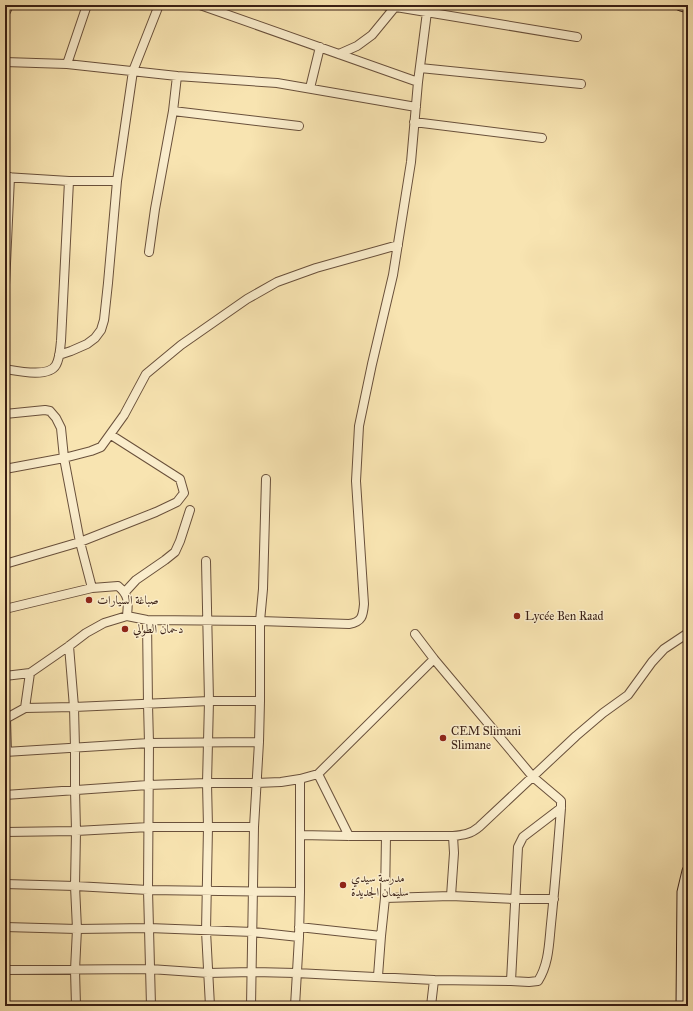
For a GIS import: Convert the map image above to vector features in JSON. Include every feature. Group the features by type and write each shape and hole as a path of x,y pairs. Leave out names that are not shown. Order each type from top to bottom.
{"main road":[{"path":"681,5 688,7"},
{"path":"682,1006 683,892 688,871"}],"street":[{"path":"5,11 8,5"},
{"path":"67,64 87,5"},
{"path":"59,355 87,344 95,338 101,330 104,320 117,181 133,71 160,5"},
{"path":"200,5 221,8 320,48 418,82"},
{"path":"384,5 426,9 577,37"},
{"path":"339,54 357,46 372,35 395,7"},
{"path":"5,676 30,673 70,646 86,633 104,623 127,616 147,620 260,621 349,624 355,623 360,619 364,612 364,604 356,482 359,426 393,275 398,245 411,162 426,9"},
{"path":"310,88 320,48"},
{"path":"5,62 67,64 177,76 277,83 416,107"},
{"path":"420,68 581,84"},
{"path":"149,252 155,209 173,111 177,76"},
{"path":"173,111 299,126"},
{"path":"414,122 542,138"},
{"path":"5,285 8,177 69,181 117,181"},
{"path":"5,369 32,373 50,371 56,366 61,341 69,181"},
{"path":"5,469 64,458 101,447 124,415 146,374 181,345 247,300 277,282 316,268 398,245"},
{"path":"5,414 45,410 50,411 56,418 61,428 64,458 80,542 92,588"},
{"path":"5,564 80,542 156,512 177,502 184,493 180,479 111,435"},
{"path":"251,1006 254,827 259,742 260,621 266,478"},
{"path":"125,592 136,580 174,552 180,542 190,510"},
{"path":"206,561 209,701 206,931 210,1006"},
{"path":"5,609 92,588 118,586 125,592 128,601 127,616"},
{"path":"147,620 149,743 148,890 151,1006"},
{"path":"300,835 453,836 467,834 475,830 576,736 603,713 628,695 652,662 664,649 688,633"},
{"path":"5,970 150,969 208,973 252,972 378,976 434,980 538,980 545,969 547,954 554,899 561,802 533,777 434,659 415,634"},
{"path":"70,646 75,748 75,886 77,929 76,1006"},
{"path":"5,795 148,785 281,782 318,774 434,659"},
{"path":"25,708 30,673"},
{"path":"259,742 149,743 6,752 6,719 25,708 209,701 260,701"},
{"path":"318,774 349,836"},
{"path":"294,1006 299,937 300,779"},
{"path":"512,981 515,900 518,851 520,842 523,837 561,808"},
{"path":"5,832 76,831 149,827 254,827"},
{"path":"378,976 385,898 386,836"},
{"path":"451,896 454,854 453,836"},
{"path":"5,884 148,890 300,892"},
{"path":"385,898 451,896 515,900 554,899"},
{"path":"299,926 381,936"},
{"path":"5,927 77,929 149,928 253,932 299,937"},
{"path":"431,1006 434,980"}],"place":[{"name":"صباغة السيارات","path":"89,600"},
{"name":"Lycée Ben Raad","path":"517,616"},
{"name":"دحمان الطولي","path":"125,629"},
{"name":"CEM Slimani Slimane","path":"443,738"},
{"name":"مدرسة سيدي سليمان الجديدة","path":"343,885"}]}
